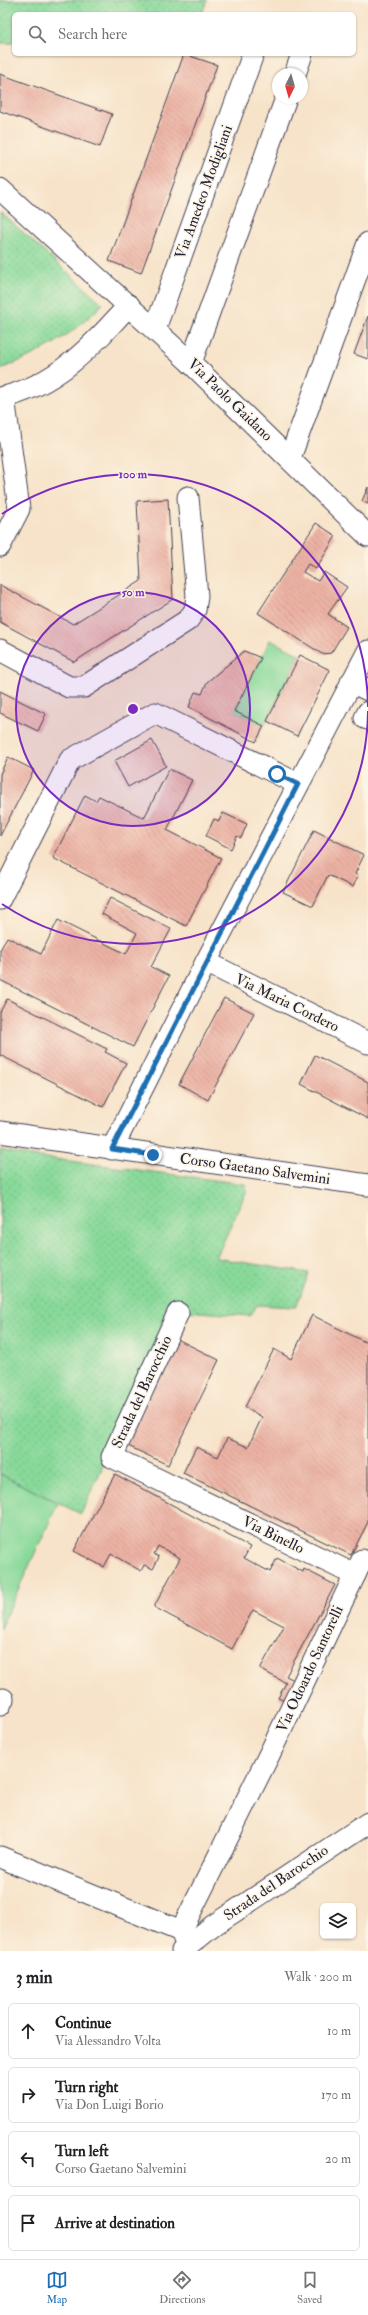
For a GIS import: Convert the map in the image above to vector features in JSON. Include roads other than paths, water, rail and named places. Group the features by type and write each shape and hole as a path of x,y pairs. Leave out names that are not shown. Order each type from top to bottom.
{"street":[{"name":"Via Amedeo Modigliani","path":"155,329 252,56"},
{"path":"297,68 301,56"},
{"path":"191,362 284,104"},
{"name":"Via Paolo Gaidano","path":"0,189 191,362 290,458 368,243"},
{"path":"0,546 5,525 19,509 2,398 42,384 65,370 81,356 129,305"},
{"path":"290,458 368,536"},
{"path":"0,650 69,687 84,687 188,620 195,610 197,596 188,497"},
{"path":"112,1149 298,784 360,686 368,651"},
{"path":"368,712 365,718 368,719"},
{"path":"0,899 70,760 155,713 298,784"},
{"name":"Via Maria Cordero","path":"206,962 368,1043"},
{"name":"Corso Gaetano Salvemini","path":"0,1132 368,1185"},
{"name":"Strada del Barocchio","path":"178,1313 112,1457 190,1495"},
{"name":"Via Binello","path":"190,1495 359,1577"},
{"name":"Via Odoardo Santorelli","path":"183,1943 270,1753 359,1577"},
{"name":"Strada del Barocchio","path":"183,1943 214,1925 368,1823"},
{"path":"0,1857 183,1943"}]}
